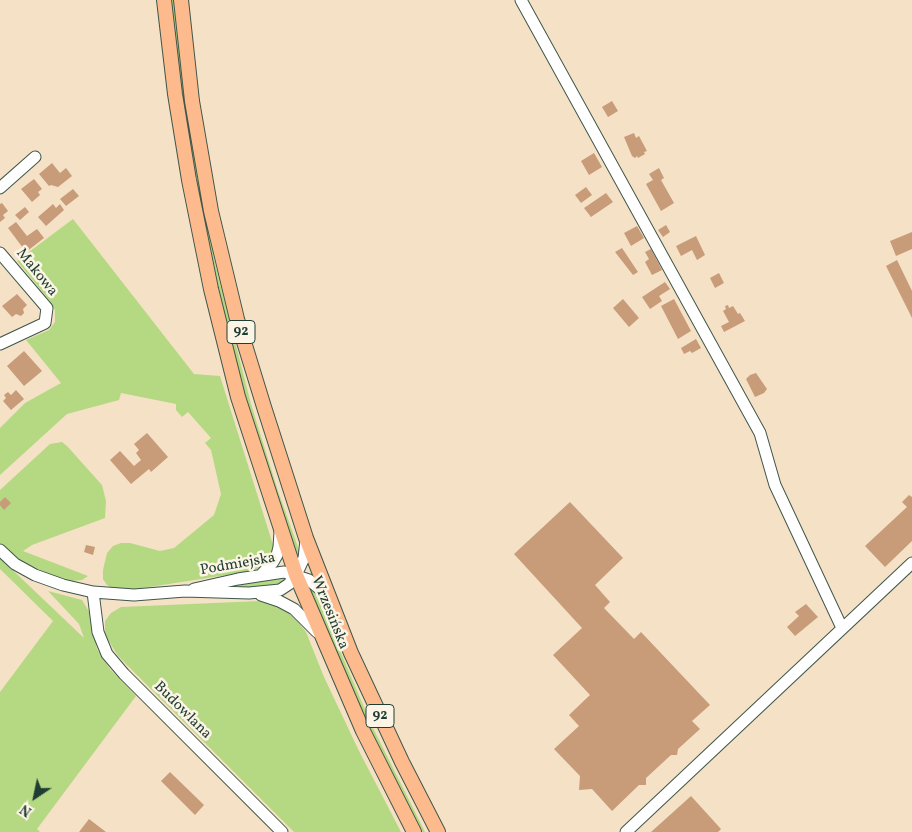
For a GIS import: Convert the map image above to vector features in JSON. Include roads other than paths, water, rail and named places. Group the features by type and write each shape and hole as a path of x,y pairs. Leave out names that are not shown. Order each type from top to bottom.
{"main road":[{"name":"Wrzesińska","path":"164,0 178,114 193,204 219,325 238,397 296,575 363,731 414,832"},
{"name":"Wrzesińska","path":"181,0 192,100 211,211 237,319 278,452 306,538 352,653 378,712 438,832"}],"street":[{"path":"521,0 760,432 775,485 842,628"},
{"path":"0,188 36,157"},
{"name":"Makowa","path":"0,252 47,308 45,323 0,344"},
{"path":"262,574 277,555 280,525"},
{"name":"Podmiejska","path":"0,550 15,564 35,575 63,585 93,592 134,595 185,591 249,593 280,590 289,584 296,575 306,553 306,538"},
{"path":"626,832 912,563"},
{"name":"Podmiejska","path":"185,591 262,574 284,572 316,584 330,597"},
{"name":"Budowlana","path":"93,592 98,632 107,654 124,674 282,832"},
{"path":"249,593 272,598 294,609 309,622 323,639"}]}
